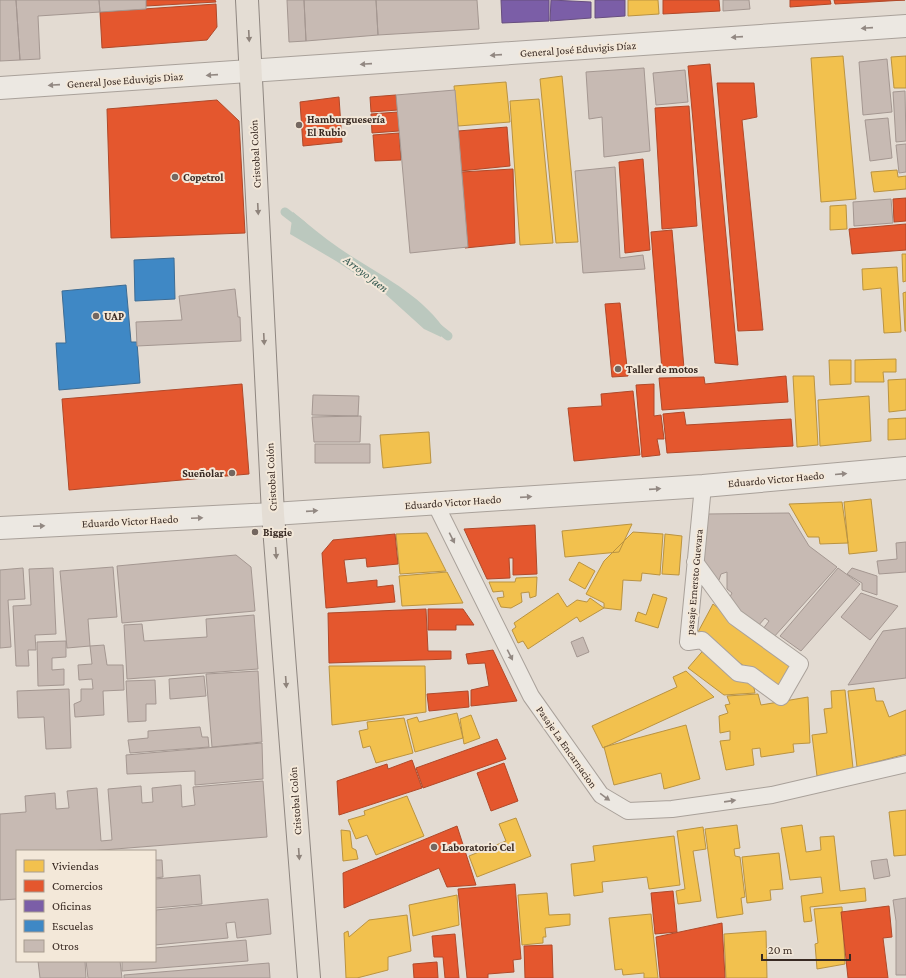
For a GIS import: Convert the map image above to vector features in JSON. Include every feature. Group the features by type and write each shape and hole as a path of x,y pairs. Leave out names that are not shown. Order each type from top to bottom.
{"main road":[{"name":"Cristobal Colón","path":"247,0 273,514 309,978"}],"street":[{"name":"General José Eduvigis Díaz","path":"251,72 906,26"},
{"name":"General Jose Eduvigis Diaz","path":"0,88 251,72"},
{"name":"Eduardo Victor Haedo","path":"0,528 273,514 703,486 906,468"}],"lane":[{"name":"pasaje Ernersto Guevara","path":"695,562 735,617 800,664 781,697 751,674 738,673 702,640 688,642 695,562 703,486"},
{"name":"Pasaje La Encarnacion","path":"435,503 531,696 601,795 628,811 672,810 772,795 906,764"}],"water":[{"path":"293,212 333,244 395,283 421,303 433,314 443,327 441,337 424,329 382,291 336,261 290,234"}],"building: Viviendas":[{"path":"628,0 658,0 659,14 628,16"},
{"path":"843,56 856,199 821,202 811,58"},
{"path":"906,56 906,88 894,88 891,57"},
{"path":"562,76 578,242 556,243 540,79"},
{"path":"506,82 510,122 458,126 454,86"},
{"path":"539,99 553,243 520,245 510,101"},
{"path":"897,170 898,177 906,176 906,189 874,192 871,172"},
{"path":"846,205 847,229 830,230 830,206"},
{"path":"902,254 906,254 906,281 903,282"},
{"path":"897,267 901,332 884,333 881,288 863,290 862,269"},
{"path":"906,292 906,331 905,331 903,293"},
{"path":"896,359 896,372 883,372 884,382 855,382 855,360"},
{"path":"829,360 851,360 851,384 830,385"},
{"path":"793,376 814,376 818,445 797,447"},
{"path":"906,379 906,410 889,412 888,380"},
{"path":"869,396 871,441 820,446 818,400"},
{"path":"906,418 906,439 888,440 888,419"},
{"path":"429,432 431,463 383,468 380,435"},
{"path":"871,499 877,551 849,554 844,502"},
{"path":"842,502 848,543 820,544 819,537 808,537 789,504"},
{"path":"632,524 619,552 565,557 562,531"},
{"path":"633,532 663,534 660,575 642,573 641,581 623,580 621,610 604,608 604,603 586,594 604,561"},
{"path":"427,533 446,571 400,574 396,534"},
{"path":"665,534 682,536 679,575 662,574"},
{"path":"579,562 595,571 585,589 569,580"},
{"path":"447,572 463,603 402,606 399,576"},
{"path":"537,577 536,596 530,598 529,592 521,593 522,602 511,608 501,607 497,598 504,597 503,591 493,592 489,582 515,582 516,578"},
{"path":"558,593 567,607 577,600 587,602 590,598 604,608 580,622 577,617 575,618 528,649 523,641 518,643 512,630 516,627 514,623"},
{"path":"653,594 667,598 658,628 635,621 638,612 646,615"},
{"path":"713,604 793,666 779,692 698,632"},
{"path":"707,646 752,678 755,693 724,695 688,668"},
{"path":"329,666 425,666 426,712 332,725"},
{"path":"686,671 714,697 603,748 592,726 677,687 673,677"},
{"path":"874,688 876,701 883,701 889,717 906,710 906,754 857,767 848,691"},
{"path":"845,690 853,768 817,776 812,735 827,733 824,709 832,708 831,691"},
{"path":"758,694 761,705 808,697 810,743 793,744 794,752 761,757 760,748 752,749 754,765 726,770 720,741 730,740 730,731 720,733 719,716 728,713 725,705 730,704 727,696"},
{"path":"457,713 463,738 415,752 407,720 417,717 419,722"},
{"path":"471,715 480,738 464,744 460,719"},
{"path":"404,718 413,753 376,763 370,746 363,748 359,731 368,729 367,722"},
{"path":"686,725 700,779 664,789 661,773 614,785 604,747"},
{"path":"407,796 424,836 376,855 367,835 356,839 348,820 365,815 364,811"},
{"path":"906,810 906,855 894,856 889,812"},
{"path":"516,818 531,856 477,877 469,856 506,841 499,824"},
{"path":"737,825 740,848 734,849 735,856 740,857 745,897 741,898 743,914 717,918 705,829"},
{"path":"802,825 806,852 821,850 820,837 834,836 840,891 865,888 866,901 810,907 812,921 804,922 801,896 823,893 821,877 790,880 781,828"},
{"path":"703,827 706,849 693,851 701,901 678,904 676,891 685,889 677,831"},
{"path":"341,830 350,831 352,848 356,850 358,859 343,861"},
{"path":"674,836 680,885 649,889 647,877 602,882 603,892 574,896 571,864 595,861 593,846"},
{"path":"779,853 783,889 770,890 771,900 747,903 742,857"},
{"path":"547,893 549,915 570,914 570,925 545,928 546,937 543,937 543,943 522,945 518,895"},
{"path":"457,895 459,925 413,936 409,905"},
{"path":"842,907 845,964 817,969 815,944 818,943 814,909"},
{"path":"651,914 658,978 644,978 644,973 623,975 622,969 615,970 609,918"},
{"path":"407,915 411,951 388,957 388,970 357,978 346,978 344,933 348,931 349,937 369,920"},
{"path":"766,931 767,978 726,978 724,934"}],"building: Comercios":[{"path":"146,0 215,0 216,2 146,6"},
{"path":"663,0 719,0 720,11 663,14"},
{"path":"790,0 830,0 831,4 790,7"},
{"path":"834,0 905,0 835,4"},
{"path":"216,4 217,27 207,40 102,48 100,12"},
{"path":"710,64 738,365 715,363 688,66"},
{"path":"717,83 754,83 757,117 742,120 763,330 738,331"},
{"path":"396,95 398,110 371,112 370,97"},
{"path":"339,97 342,142 303,146 300,102"},
{"name":"Copetrol","path":"217,100 239,121 245,233 111,238 107,109"},
{"path":"689,106 697,226 662,229 655,108"},
{"path":"398,112 399,131 372,133 371,114"},
{"path":"507,127 510,166 460,171 458,131"},
{"path":"399,133 401,160 375,161 373,135"},
{"path":"643,159 650,250 625,253 619,162"},
{"path":"513,169 515,243 465,248 461,172"},
{"path":"906,198 906,221 894,222 893,199"},
{"path":"906,224 906,250 852,254 849,229"},
{"path":"672,230 684,368 662,370 651,232"},
{"path":"620,303 628,376 612,377 605,304"},
{"path":"786,376 788,402 662,410 659,378 704,377 705,384"},
{"path":"242,384 249,474 69,490 62,399"},
{"path":"654,384 654,416 661,415 664,439 657,439 660,455 642,457 636,385"},
{"path":"633,391 640,455 574,461 568,408 602,406 601,394"},
{"path":"684,412 686,425 791,419 793,446 667,453 663,414"},
{"path":"535,525 537,574 513,575 513,558 509,558 510,578 487,579 464,529"},
{"path":"395,534 398,564 367,567 366,558 344,560 347,583 377,580 377,587 393,585 395,602 326,608 322,553 333,540"},
{"path":"426,609 428,651 451,651 451,659 329,663 328,613"},
{"path":"428,609 463,609 474,625 456,625 456,630 428,630"},
{"path":"493,650 517,701 471,706 471,690 489,686 485,663 468,664 466,654"},
{"path":"468,691 469,707 429,711 427,694"},
{"path":"497,739 506,759 423,788 416,768"},
{"path":"412,760 422,788 339,815 337,781 387,764 388,769"},
{"path":"504,763 518,801 491,811 477,773"},
{"name":"Laboratorio Cel","path":"457,826 476,885 447,887 439,868 344,908 343,873"},
{"path":"515,884 521,959 513,960 514,972 488,974 488,978 467,978 458,889"},
{"path":"673,891 677,932 655,934 651,893"},
{"path":"889,906 892,937 883,938 888,978 848,978 841,912"},
{"path":"722,923 725,978 660,978 656,937"},
{"path":"455,934 459,978 445,978 443,957 434,957 432,936"},
{"path":"552,945 553,978 525,978 524,946"},
{"path":"437,962 438,978 414,978 413,964"}],"building: Oficinas":[{"path":"501,0 549,0 549,21 502,23"},
{"path":"551,0 591,2 591,18 550,21"},
{"path":"595,0 625,0 625,16 595,18"}],"building: Escuelas":[{"name":"UAP","path":"174,258 175,299 135,301 134,260"},
{"name":"UAP","path":"126,285 131,342 137,342 140,383 59,390 56,343 66,343 62,291"}],"building: Otros":[{"path":"0,0 16,0 20,60 0,61"},
{"path":"16,0 99,0 100,12 38,16 40,59 20,60"},
{"path":"99,0 146,0 146,9 100,12"},
{"path":"287,0 304,0 306,41 289,42"},
{"path":"304,0 376,0 378,35 306,41"},
{"path":"376,0 477,0 479,29 378,35"},
{"path":"723,0 749,0 750,9 723,11"},
{"path":"887,59 892,112 863,115 859,62"},
{"path":"644,68 650,151 604,157 602,117 589,119 586,72"},
{"path":"685,70 688,102 656,105 653,73"},
{"path":"455,90 468,247 410,253 396,95"},
{"path":"905,91 906,141 896,142 893,92"},
{"path":"888,118 892,158 870,161 865,120"},
{"path":"906,144 906,172 899,173 896,145"},
{"path":"615,167 620,258 643,255 645,269 583,273 575,171"},
{"path":"891,199 893,223 854,226 853,202"},
{"path":"235,289 238,317 240,317 241,341 137,346 136,322 182,320 179,296"},
{"path":"313,395 359,396 358,416 312,415"},
{"path":"361,416 360,442 314,442 312,417"},
{"path":"315,444 370,444 370,463 315,463"},
{"path":"789,513 809,546 837,567 773,638 763,629 769,621 765,618 758,626 726,604 732,593 727,589 727,572 721,574 719,580 707,577 701,549 707,514"},
{"path":"906,542 906,572 879,574 877,561 897,559 896,543"},
{"path":"236,555 251,567 255,611 122,623 117,566"},
{"path":"113,567 117,617 88,619 90,646 67,648 60,571"},
{"path":"23,568 25,599 8,600 11,647 0,648 0,570"},
{"path":"53,568 56,634 35,635 36,650 28,650 29,666 16,666 13,606 31,605 29,569"},
{"path":"838,568 860,584 801,651 780,636"},
{"path":"852,568 877,576 877,595 862,590 862,583 847,574"},
{"path":"861,593 898,606 870,640 841,617"},
{"path":"254,615 258,669 127,679 124,625 142,624 144,641 207,637 206,619"},
{"path":"906,628 906,678 848,685 883,631"},
{"path":"583,637 589,652 577,657 571,642"},
{"path":"66,641 66,657 52,658 52,670 64,669 64,685 38,686 37,642"},
{"path":"104,645 107,665 123,665 124,690 103,691 104,715 75,717 74,704 81,701 81,689 93,689 92,679 79,680 78,665 92,664 90,646"},
{"path":"258,671 262,742 212,747 206,674"},
{"path":"204,676 206,696 170,699 169,679"},
{"path":"155,680 156,704 146,704 146,721 128,722 126,681"},
{"path":"69,689 71,748 46,749 44,717 18,718 17,691"},
{"path":"200,727 202,737 208,737 209,747 130,753 128,740 148,738 148,731"},
{"path":"262,743 263,779 195,785 195,771 127,774 126,755"},
{"path":"263,781 267,837 103,850 16,850 16,899 0,900 0,814 26,812 25,796 55,793 56,809 69,808 67,791 97,788 101,841 112,840 108,789 141,786 142,803 153,802 152,788 181,785 182,807 195,805 193,787"},
{"path":"887,859 890,876 874,879 871,861"},
{"path":"156,860 162,860 163,877 156,878"},
{"path":"200,875 202,904 156,908 156,879"},
{"path":"906,898 906,975 896,975 896,921 893,900"},
{"path":"268,899 271,934 237,938 235,922 226,923 228,938 156,945 156,910"},
{"path":"246,940 248,961 122,971 122,962 156,962 156,948"},
{"path":"38,962 85,962 86,978 40,978"},
{"path":"86,962 120,962 122,978 88,978"},
{"path":"269,963 270,978 124,978 124,975"}],"waterway":[{"name":"Arroyo Jaen","path":"285,212 302,225"},
{"name":"Arroyo Jaen","path":"433,324 448,336"}],"place":[{"name":"Hamburguesería El Rubio","path":"299,125"},
{"name":"Copetrol","path":"175,177"},
{"name":"UAP","path":"96,316"},
{"name":"Taller de motos","path":"618,369"},
{"name":"Sueñolar","path":"232,473"},
{"name":"Biggie","path":"255,532"},
{"name":"Laboratorio Cel","path":"434,847"}]}
